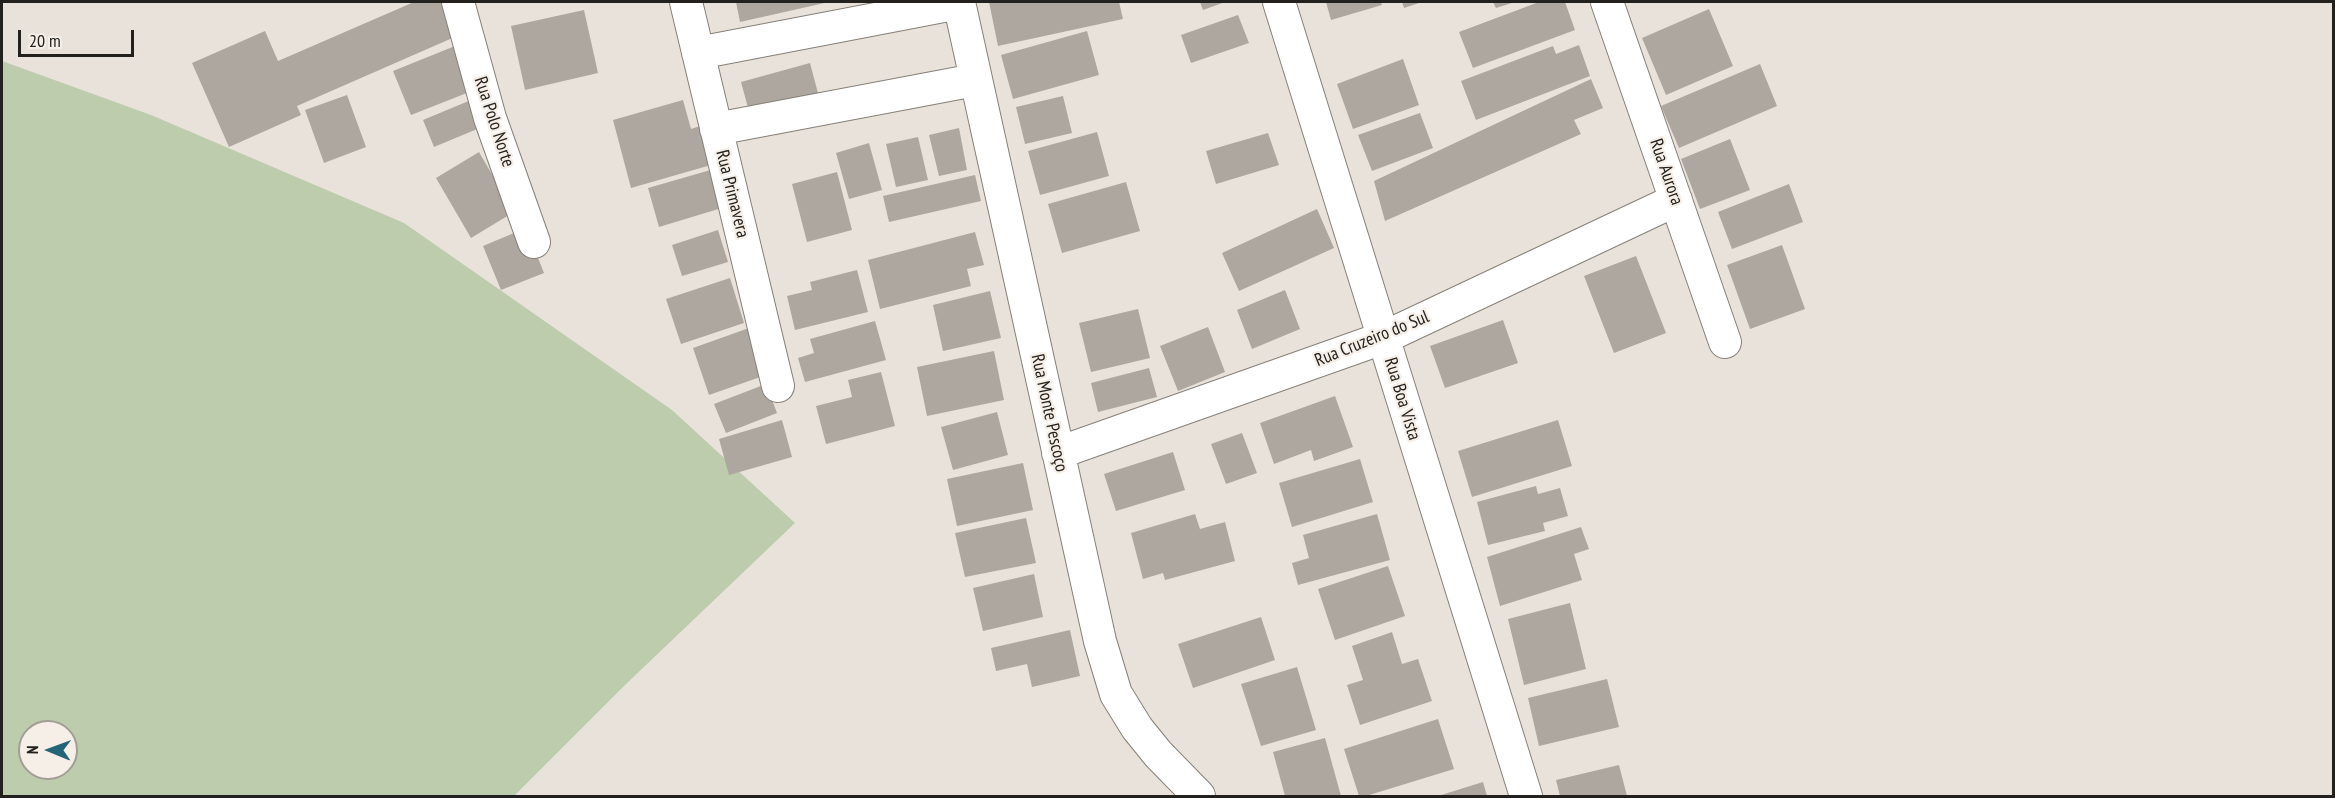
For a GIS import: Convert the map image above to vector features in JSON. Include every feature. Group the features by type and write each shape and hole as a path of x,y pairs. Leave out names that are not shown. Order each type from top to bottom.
{"street":[{"name":"Rua Polo Norte","path":"458,2 490,118 534,242"},
{"name":"Rua Primavera","path":"686,2 778,386"},
{"path":"698,53 959,2"},
{"name":"Rua Monte Pescoço","path":"959,2 1100,641 1116,694 1137,728 1158,754 1199,796"},
{"name":"Rua Boa Vista","path":"1279,2 1526,796"},
{"name":"Rua Aurora","path":"1607,2 1725,342"},
{"path":"716,129 975,80"},
{"name":"Rua Cruzeiro do Sul","path":"1058,453 1383,338 1676,200"}],"green space":[{"path":"2,61 151,115 404,223 672,410 795,523 624,686 514,796 2,796"}],"building":[{"path":"414,2 442,2 457,36 297,106 301,115 229,147 192,63 265,31 278,61"},
{"path":"736,2 829,2 740,22"},
{"path":"989,2 1119,2 1123,19 998,46"},
{"path":"1200,2 1225,2 1203,10"},
{"path":"1326,2 1381,2 1382,5 1331,20"},
{"path":"1402,2 1422,2 1404,8"},
{"path":"1493,2 1515,2 1496,8"},
{"path":"1539,2 1565,2 1575,30 1473,68 1459,32"},
{"path":"1709,9 1733,66 1666,95 1642,38"},
{"path":"584,10 598,73 525,90 511,26"},
{"path":"1238,15 1249,43 1191,63 1181,35"},
{"path":"1087,31 1099,75 1013,99 1001,55"},
{"path":"460,44 477,89 411,115 393,71"},
{"path":"1579,45 1590,76 1476,120 1461,81 1553,46 1556,54"},
{"path":"1403,59 1419,105 1353,129 1337,84"},
{"path":"810,63 819,97 750,115 741,82"},
{"path":"1760,64 1777,106 1679,148 1661,106"},
{"path":"1591,79 1603,108 1574,120 1581,134 1385,221 1374,181"},
{"path":"347,95 366,147 324,163 305,110"},
{"path":"1063,96 1072,133 1025,144 1016,107"},
{"path":"471,100 482,127 434,147 423,120"},
{"path":"683,100 691,129 700,126 711,165 631,188 613,120"},
{"path":"1420,113 1433,148 1372,171 1358,135"},
{"path":"959,128 967,170 939,176 929,135"},
{"path":"1097,132 1109,176 1040,195 1028,151"},
{"path":"1268,133 1279,165 1216,184 1206,151"},
{"path":"918,137 928,180 896,187 886,144"},
{"path":"1730,139 1750,190 1700,209 1681,159"},
{"path":"869,143 882,190 849,199 836,153"},
{"path":"479,152 514,212 471,238 436,178"},
{"path":"714,169 725,207 659,227 648,188"},
{"path":"837,172 852,230 807,242 792,184"},
{"path":"975,175 981,201 889,222 883,196"},
{"path":"1126,182 1140,231 1062,253 1048,204"},
{"path":"1789,184 1803,222 1732,249 1718,212"},
{"path":"1317,209 1334,248 1239,291 1222,253"},
{"path":"526,228 544,273 501,290 483,246"},
{"path":"718,230 728,262 682,276 672,245"},
{"path":"975,232 984,265 967,269 971,286 880,309 868,260"},
{"path":"1782,245 1805,309 1750,329 1727,265"},
{"path":"1636,256 1666,333 1614,353 1584,276"},
{"path":"857,270 868,312 795,330 787,296 812,290 810,282"},
{"path":"730,278 744,323 681,344 666,299"},
{"path":"1285,290 1300,329 1252,349 1237,310"},
{"path":"990,291 1001,338 943,351 933,305"},
{"path":"1138,309 1150,358 1091,372 1079,323"},
{"path":"1503,320 1518,363 1445,388 1430,346"},
{"path":"875,321 886,360 805,382 798,358 814,353 810,339"},
{"path":"1208,327 1225,372 1178,391 1160,346"},
{"path":"749,328 766,375 709,395 693,348"},
{"path":"994,351 1004,400 927,416 917,367"},
{"path":"1149,368 1157,397 1098,412 1091,383"},
{"path":"881,372 895,426 826,444 816,406 852,397 848,380"},
{"path":"766,384 777,413 726,433 714,404"},
{"path":"1335,396 1353,447 1314,461 1311,450 1274,464 1260,423"},
{"path":"997,412 1008,455 953,470 941,427"},
{"path":"782,420 792,457 729,475 719,439"},
{"path":"1558,420 1572,466 1472,497 1458,451"},
{"path":"1242,433 1257,473 1226,484 1211,444"},
{"path":"1173,452 1185,490 1116,511 1104,474"},
{"path":"1360,459 1373,502 1292,527 1279,483"},
{"path":"1023,463 1033,510 957,526 947,479"},
{"path":"1536,486 1538,494 1560,488 1568,516 1543,523 1545,531 1488,545 1477,502"},
{"path":"1195,514 1200,529 1225,522 1235,561 1165,580 1163,573 1143,579 1131,533"},
{"path":"1377,514 1390,560 1298,585 1292,563 1309,558 1303,535"},
{"path":"1026,518 1036,563 965,577 955,533"},
{"path":"1581,527 1589,549 1574,554 1582,580 1500,606 1487,557"},
{"path":"1388,566 1405,616 1335,640 1318,589"},
{"path":"1034,574 1043,617 983,631 973,588"},
{"path":"1570,603 1586,669 1524,685 1508,619"},
{"path":"1261,617 1275,660 1193,688 1178,644"},
{"path":"1070,630 1080,676 1032,687 1027,664 996,671 991,648"},
{"path":"1392,632 1402,664 1418,659 1432,701 1360,725 1347,685 1363,680 1352,646"},
{"path":"1297,667 1316,730 1261,746 1241,684"},
{"path":"1607,679 1619,727 1539,746 1528,698"},
{"path":"1438,719 1454,769 1366,796 1359,796 1344,749"},
{"path":"1325,738 1341,796 1285,796 1273,752"},
{"path":"1619,765 1627,796 1560,796 1556,780"},
{"path":"1483,782 1487,796 1438,796"}]}
